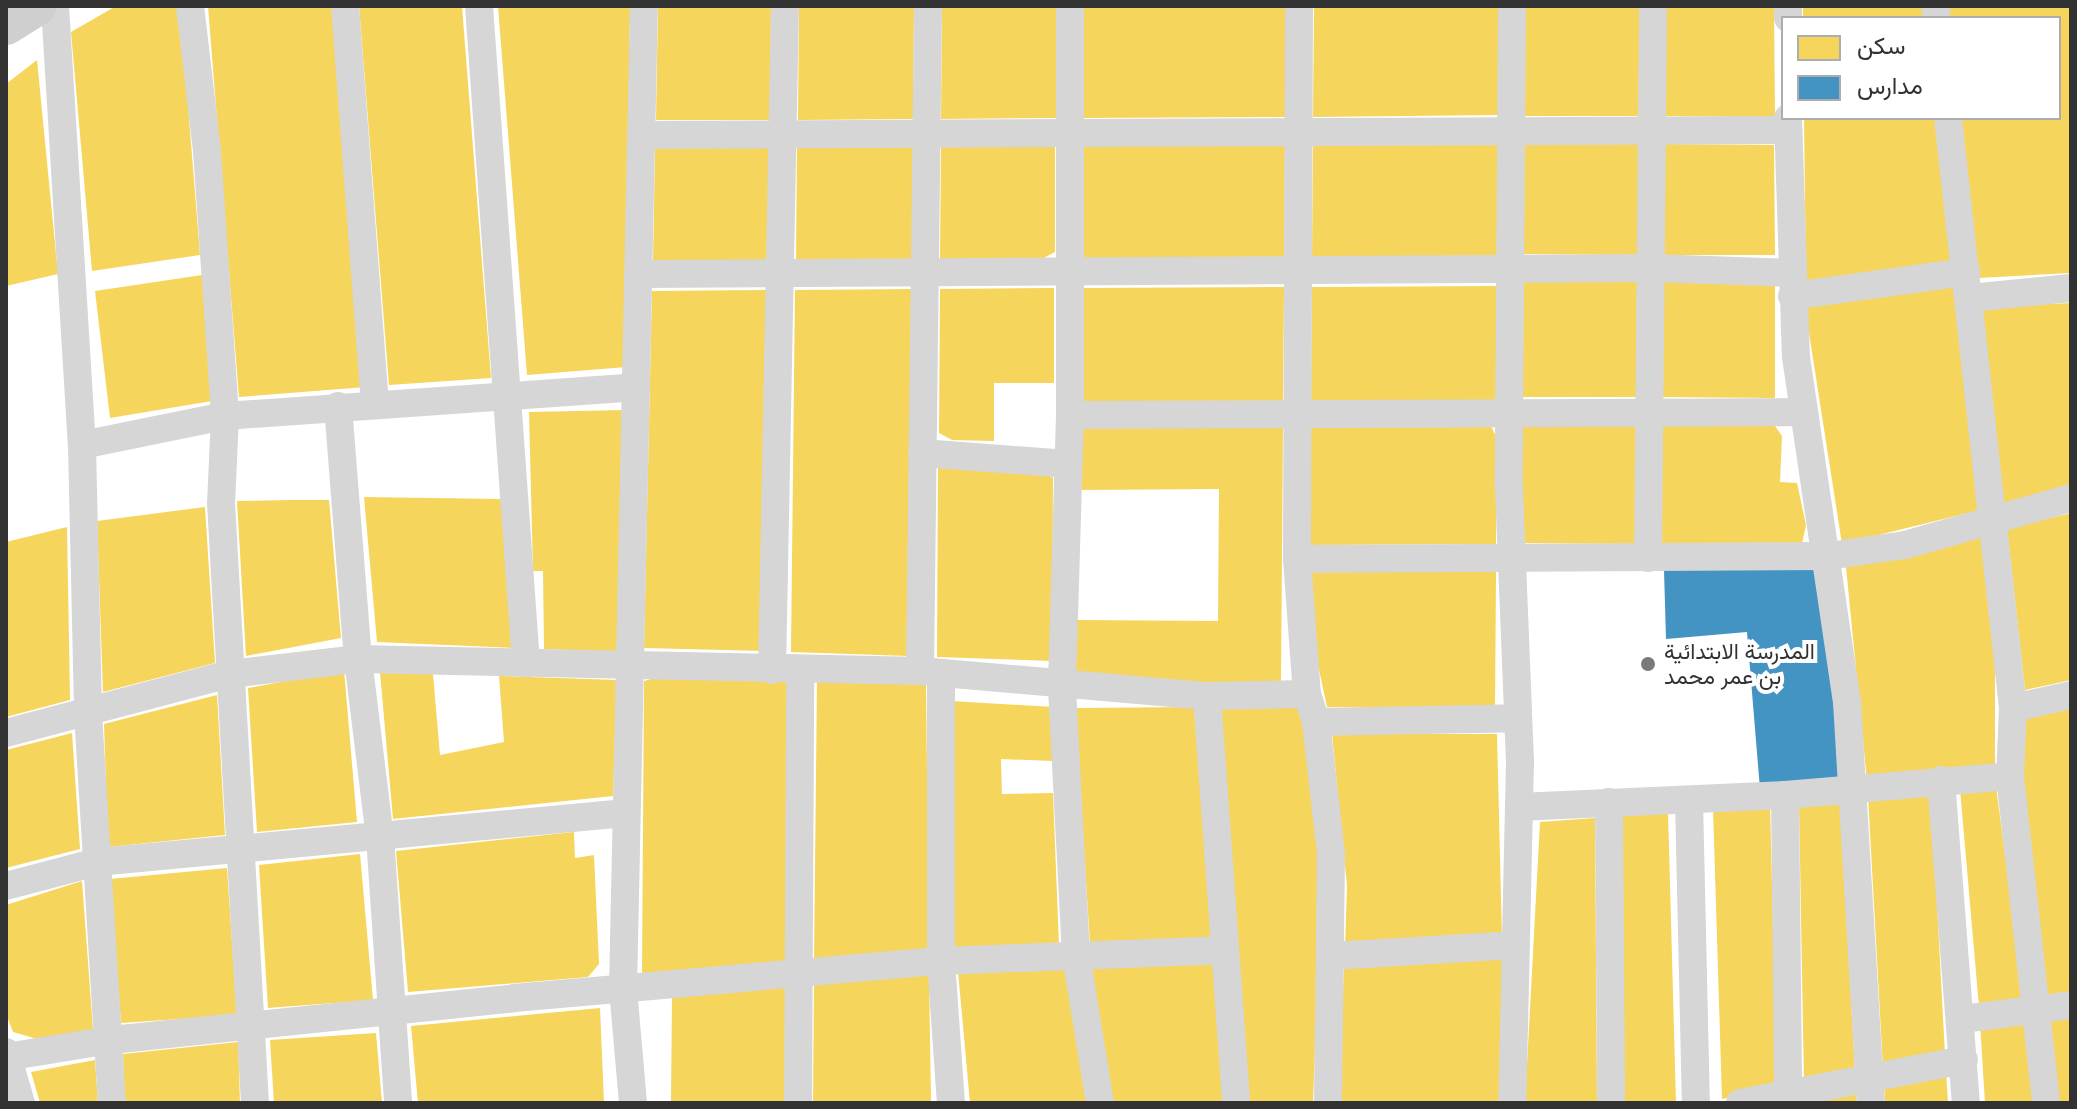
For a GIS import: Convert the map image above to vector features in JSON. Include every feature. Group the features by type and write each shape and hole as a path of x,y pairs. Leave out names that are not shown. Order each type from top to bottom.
{"street":[{"path":"6,25 37,6"},
{"path":"55,6 82,445 88,713 111,1040 112,1103"},
{"path":"190,6 207,151 225,416 221,503 255,1103"},
{"path":"345,6 375,403"},
{"path":"479,6 526,663"},
{"path":"633,1103 623,989 644,6"},
{"path":"785,6 782,277 786,671 799,974 798,1103"},
{"path":"928,6 922,453 941,961 951,1103"},
{"path":"1070,6 1070,415 1062,688 1076,955 1100,1103"},
{"path":"1299,6 1297,559 1307,694 1316,722 1331,854 1328,1103"},
{"path":"1512,6 1509,271 1511,557 1519,807 1512,1103"},
{"path":"1648,558 1653,6"},
{"path":"1948,120 2013,708 2010,776 2046,1103"},
{"path":"643,135 1652,129 1788,124 1791,285 1803,412 1828,556 1854,790 1871,1090"},
{"path":"640,274 782,277 1651,268 1791,285 2071,288"},
{"path":"82,445 225,416 509,393 636,387"},
{"path":"338,406 358,659 380,837 398,1103"},
{"path":"1070,415 1803,412"},
{"path":"922,453 1068,464"},
{"path":"1297,559 1828,556 1905,545 2071,498"},
{"path":"6,733 230,674 358,659 931,672 1062,688 1207,696 1307,694"},
{"path":"2013,708 2071,695"},
{"path":"1207,696 1222,950 1236,1103"},
{"path":"1316,722 1517,718"},
{"path":"1519,807 1785,795 2010,776"},
{"path":"1941,780 1962,1019 1966,1103"},
{"path":"1785,795 1788,1098"},
{"path":"1689,800 1696,1103"},
{"path":"1609,802 1611,1103"},
{"path":"6,886 97,862 626,813"},
{"path":"1331,956 1516,945"},
{"path":"21,1103 7,1055 111,1040 390,1010 941,961 1222,950"},
{"path":"1962,1019 2071,1005"},
{"path":"1740,1103 1871,1090 1964,1060"}],"building: سكن":[{"path":"116,6 180,6 200,255 92,271 71,32"},
{"path":"208,6 335,6 366,387 239,397"},
{"path":"359,6 462,6 491,378 389,385"},
{"path":"498,6 630,6 626,367 527,375"},
{"path":"658,6 771,6 770,120 656,120"},
{"path":"799,6 914,6 913,119 798,120"},
{"path":"942,6 1056,6 1056,118 941,119"},
{"path":"1084,6 1286,6 1285,117 1084,118"},
{"path":"1314,6 1500,6 1499,115 1313,117"},
{"path":"1523,6 1642,6 1641,116 1523,116"},
{"path":"1662,6 1774,6 1775,117 1661,116"},
{"path":"1803,6 1924,6 1926,16 1803,16"},
{"path":"1948,6 2071,6 2071,273 1978,278 1961,120 2061,120 2061,16 1949,16"},
{"path":"37,60 58,274 6,286 6,84"},
{"path":"1804,120 1936,120 1953,262 1806,281"},
{"path":"1499,143 1498,258 1312,259 1313,144"},
{"path":"1522,144 1641,144 1641,255 1522,254"},
{"path":"1661,144 1774,145 1775,255 1660,255"},
{"path":"1285,145 1284,259 1083,260 1083,146"},
{"path":"941,146 1055,146 1055,252 1040,260 940,261"},
{"path":"797,147 913,147 912,261 796,262"},
{"path":"655,148 769,148 768,262 653,263"},
{"path":"202,275 212,401 110,418 95,291"},
{"path":"1521,282 1640,282 1639,397 1521,397"},
{"path":"1660,282 1775,283 1775,398 1659,397"},
{"path":"1955,282 1980,510 1842,544 1804,301"},
{"path":"1497,286 1497,401 1311,402 1312,287"},
{"path":"1284,287 1283,402 1081,403 1082,288"},
{"path":"1054,288 1054,383 994,383 994,441 952,440 939,433 940,289"},
{"path":"912,289 909,656 791,652 795,290"},
{"path":"768,290 764,651 644,648 652,291"},
{"path":"2071,303 2071,489 2004,505 1982,307"},
{"path":"626,410 618,652 544,649 543,571 533,571 529,412"},
{"path":"1520,425 1639,425 1639,544 1520,543"},
{"path":"1659,425 1775,426 1782,436 1780,482 1797,483 1806,525 1802,544 1658,544"},
{"path":"1283,426 1281,683 1074,683 1076,620 1218,621 1219,489 1081,490 1081,427"},
{"path":"1311,426 1491,426 1497,439 1496,544 1310,545"},
{"path":"938,467 1046,471 1053,478 1052,661 937,657"},
{"path":"364,497 501,499 513,648 377,642"},
{"path":"329,500 341,638 246,656 237,501"},
{"path":"205,507 215,663 103,692 97,521"},
{"path":"2071,513 2071,680 2025,690 2007,528"},
{"path":"67,527 70,700 6,717 6,542"},
{"path":"1983,534 1995,659 1995,770 1867,781 1846,567"},
{"path":"1310,572 1496,572 1495,707 1327,707 1315,651"},
{"path":"344,670 357,822 257,832 248,688"},
{"path":"380,672 433,674 440,755 504,742 499,676 617,680 613,796 393,819"},
{"path":"655,678 791,680 788,963 642,975 644,681"},
{"path":"817,681 926,684 929,952 814,961"},
{"path":"217,695 225,835 108,847 104,724"},
{"path":"951,701 1054,707 1053,761 1001,759 1002,794 1053,793 1059,946 955,951"},
{"path":"2071,702 2071,1000 2045,1000 2018,793 2021,714"},
{"path":"1194,707 1212,942 1090,944 1075,708"},
{"path":"1214,707 1302,707 1321,882 1313,1103 1244,1103"},
{"path":"72,733 80,849 6,868 6,750"},
{"path":"1332,734 1497,734 1502,938 1345,948 1347,886"},
{"path":"1996,786 2024,999 1979,1007 1960,789"},
{"path":"1931,791 1945,1055 1883,1068 1868,796"},
{"path":"1840,798 1855,1073 1804,1083 1799,802"},
{"path":"1770,804 1777,1088 1722,1099 1713,808"},
{"path":"1668,812 1676,1103 1620,1103 1609,817"},
{"path":"1595,818 1597,1103 1525,1103 1540,822"},
{"path":"574,832 575,858 594,855 599,964 588,977 408,992 396,851"},
{"path":"360,854 373,1000 268,1008 259,865"},
{"path":"227,868 237,1015 121,1023 110,879"},
{"path":"82,881 93,1030 37,1039 13,1032 6,1014 6,905"},
{"path":"1504,955 1499,1103 1339,1103 1344,964"},
{"path":"1214,962 1225,1103 1110,1103 1090,963"},
{"path":"1065,965 1088,1103 970,1103 958,971"},
{"path":"929,975 931,1103 813,1103 814,985"},
{"path":"787,987 786,1103 671,1103 672,997"},
{"path":"600,1008 604,1103 418,1103 411,1026"},
{"path":"2071,1011 2071,1103 2056,1103 2042,1017"},
{"path":"2026,1017 2037,1103 1985,1103 1980,1023"},
{"path":"376,1033 382,1103 274,1103 270,1040"},
{"path":"238,1042 240,1103 125,1103 123,1054"},
{"path":"95,1060 98,1103 40,1103 31,1072"},
{"path":"1946,1072 1948,1103 1885,1103 1884,1084"},
{"path":"1856,1089 1857,1103 1805,1103"}],"building: مدارس":[{"path":"1818,566 1834,684 1839,783 1760,789 1747,632 1666,639 1664,570"}],"place":[{"name":"المدرسة الابتدائية بن عمر محمد","path":"1648,664"}]}
